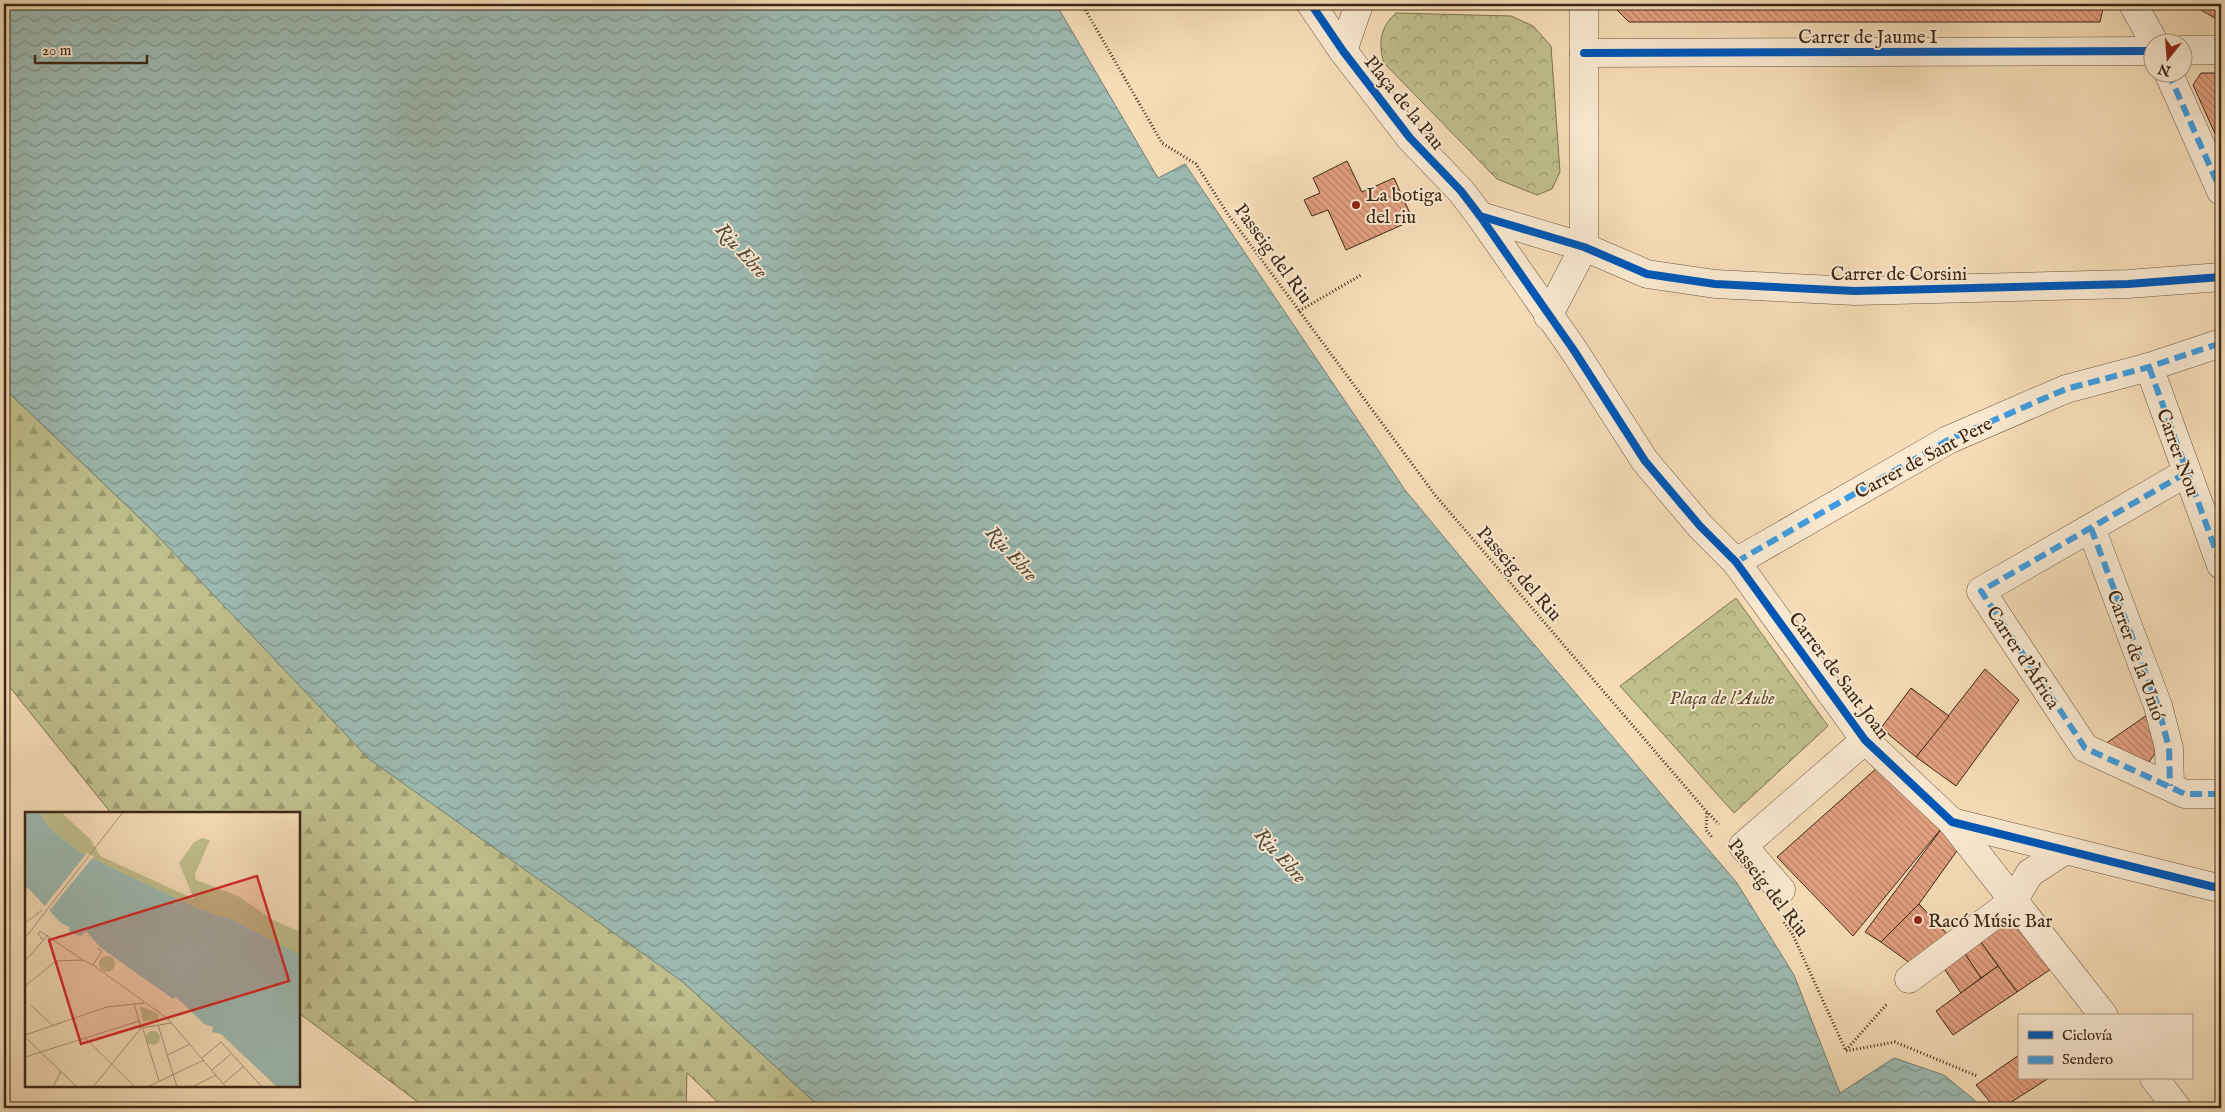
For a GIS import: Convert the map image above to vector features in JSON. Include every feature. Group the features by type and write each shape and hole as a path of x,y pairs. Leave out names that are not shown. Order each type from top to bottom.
{"street":[{"name":"Plaça de la Pau","path":"1311,4 1343,51 1410,138 1461,192 1480,216 1548,316"},
{"name":"Plaça de la Pau","path":"1343,51 1358,4"},
{"path":"1548,316 1584,247 1586,136 1584,4"},
{"path":"2133,4 2148,32"},
{"path":"2192,50 2221,50"},
{"name":"Carrer de Jaume I","path":"1584,53 2142,51"},
{"path":"2172,82 2221,191"},
{"path":"1480,216 1584,247"},
{"name":"Carrer de Corsini","path":"1584,247 1647,274 1715,284 1855,291 2128,284 2221,277"},
{"name":"Carrer de Sant Joan","path":"1548,316 1572,349 1645,461 1700,526 1736,562 1865,740 1952,822 2214,887 2221,886"},
{"name":"Carrer de Sant Pere","path":"1736,562 1948,440 2066,389 2149,367 2221,343"},
{"name":"Carrer Nou","path":"2149,367 2221,565"},
{"name":"Carrer d'Àfrica","path":"2186,473 1981,591 2084,748 2185,794 2221,794"},
{"name":"Carrer de la Unió","path":"2091,528 2158,706 2169,748 2170,786"},
{"path":"1781,890 1743,846 1865,740"},
{"path":"1952,822 2102,1014"},
{"path":"1909,979 2013,901 2030,873 2064,851"},
{"path":"2156,1080 2177,1108"}],"path":[{"path":"1299,311 1361,276"},
{"path":"1846,1051 1909,979"},
{"path":"1846,1051 1895,1042 1977,1076"}],"green space":[{"path":"1396,13 1511,16 1533,26 1551,46 1560,172 1552,189 1537,195 1497,179 1384,63 1381,49 1382,36 1387,24"},
{"path":"4,388 152,530 683,982 821,1108 724,1108 687,1073 686,1108 426,1108 300,1014 300,812 110,812 4,680"},
{"name":"Plaça de l'Aube","path":"1736,598 1828,726 1734,813 1620,686"}],"water":[{"name":"Riu Ebre","path":"4,4 1056,4 1158,178 1185,164 1405,490 1737,883 1794,975 1840,1093 1894,1058 1944,1075 1984,1108 821,1108 683,982 369,759 152,530 4,388"}],"building":[{"path":"1616,4 2104,4 2100,22 1629,22 1614,7"},
{"path":"2191,4 2221,4 2221,20 2218,20"},
{"path":"2201,73 2221,73 2221,147 2193,85"},
{"name":"La botiga del riu","path":"1347,161 1362,192 1394,178 1413,220 1346,250 1328,210 1312,216 1304,200 1320,193 1313,178"},
{"path":"1985,669 2019,700 1956,786 1916,757"},
{"path":"1911,688 1949,716 1916,757 1881,728"},
{"path":"2150,713 2158,749 2149,762 2105,744"},
{"path":"1879,766 1945,824 1853,936 1777,857"},
{"path":"1945,824 1964,841 1919,904 1881,942 1865,932"},
{"name":"Racó Músic Bar","path":"1919,904 1950,937 1914,966 1881,942"},
{"path":"2015,908 2054,967 2017,992 1978,938"},
{"path":"1978,938 1998,966 1981,978 1963,951"},
{"path":"1963,951 1981,978 1961,993 1943,967"},
{"path":"1998,966 2017,992 1953,1035 1936,1011"},
{"path":"2018,1056 2018,1080 2046,1080 2002,1108 1995,1108 1976,1085"}],"marked path":[{"path":"2172,82 2221,191"},
{"path":"1736,562 1948,440 2066,389 2149,367 2221,343"},
{"path":"2149,367 2221,565"},
{"path":"2186,473 1981,591 2085,748 2185,794 2221,794"},
{"path":"2091,528 2158,706 2169,748 2170,786"}],"cycle path":[{"path":"1311,4 1343,51 1410,138 1461,191 1480,216 1573,349 1645,461 1700,526 1736,562 1865,740 1952,822 2214,887 2221,886"},
{"path":"1584,53 2142,51"},
{"path":"1480,216 1584,247 1647,274 1715,284 1855,291 2128,284 2221,277"}],"place":[{"name":"La botiga del riu","path":"1356,205"},
{"name":"Racó Músic Bar","path":"1918,920"}]}
